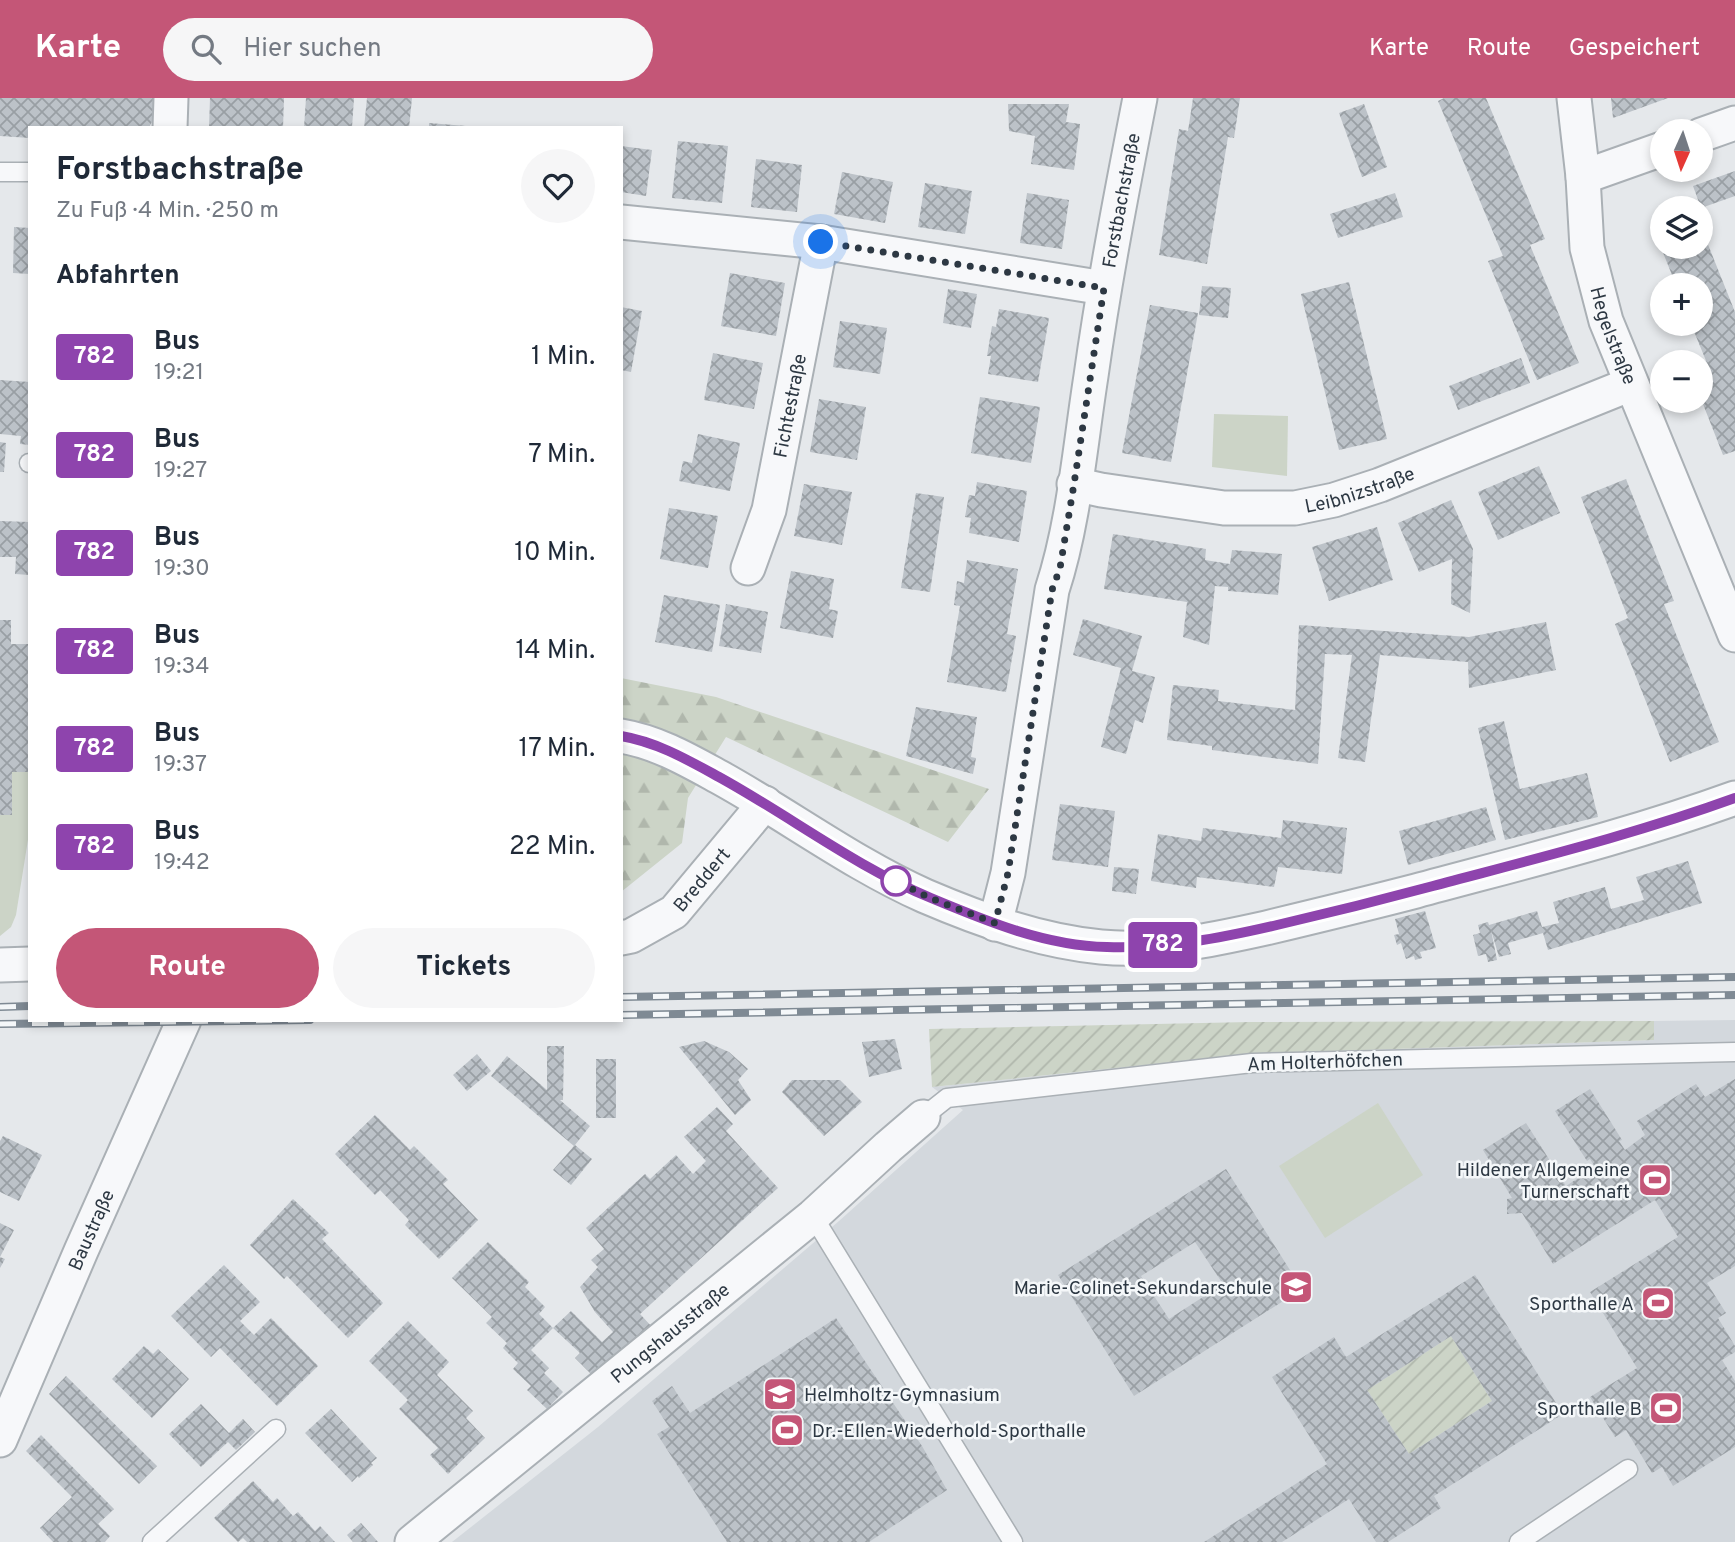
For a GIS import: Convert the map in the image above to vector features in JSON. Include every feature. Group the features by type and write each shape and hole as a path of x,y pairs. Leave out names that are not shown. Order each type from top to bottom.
{"street":[{"path":"170,126 171,98"},
{"name":"Forstbachstraße","path":"995,923 1008,873 1052,590 1060,568 1104,288 1140,98"},
{"name":"Hegelstraße","path":"1574,98 1583,177 1587,248 1606,321 1733,624"},
{"path":"1713,131 1735,123"},
{"path":"1583,177 1650,153"},
{"path":"623,222 821,242 1104,288"},
{"name":"Fichtestraße","path":"748,568 769,510 821,242"},
{"name":"Leibnizstraße","path":"1074,484 1224,508 1296,508 1334,500 1380,485 1631,384"},
{"path":"623,736 668,750 765,803 803,828 913,890 995,923 1056,941 1104,947 1205,942 1344,910 1614,838 1735,798"},
{"name":"Breddert","path":"623,938 631,936 674,912 765,803"},
{"path":"0,965 28,964"},
{"name":"Baustraße","path":"0,1440 86,1238 183,1022"},
{"name":"Pungshausstraße","path":"412,1542 813,1216 923,1117"}],"lane":[{"path":"0,172 28,172"},
{"name":"Am Holterhöfchen","path":"923,1117 947,1098 1252,1063 1735,1052"},
{"path":"813,1216 1013,1542"},
{"path":"152,1542 276,1429"},
{"path":"1519,1542 1628,1469"}],"shaded area":[{"name":"Marie-Colinet-Sekundarschule","path":"1735,1020 1735,1542 452,1542 598,1427 839,1221 963,1110 932,1087 1252,1054 1654,1040 1654,1021"}],"green space":[{"path":"1214,414 1288,416 1287,476 1212,467"},
{"path":"0,620 11,620 11,644 28,644 28,840 16,915 11,927 0,936"},
{"path":"623,678 716,697 989,789 948,842 726,737 688,798 682,843 623,890"},
{"path":"1654,1021 1654,1040 1252,1054 932,1087 929,1029 1249,1022"},
{"path":"1378,1103 1423,1175 1325,1238 1279,1166"},
{"path":"1451,1336 1492,1401 1409,1454 1367,1390"}],"building":[{"path":"0,98 157,98 157,111 150,126 28,126 28,138 0,136"},
{"path":"210,98 284,98 283,126 209,126"},
{"path":"306,98 354,98 352,126 304,126"},
{"path":"367,98 412,98 409,126 364,126"},
{"path":"1193,98 1240,98 1234,138 1228,137 1207,264 1159,255 1179,129 1188,131"},
{"path":"1444,98 1486,98 1545,239 1530,245 1579,363 1537,380 1488,261 1503,256 1438,101"},
{"path":"1611,98 1668,98 1613,118"},
{"path":"1008,104 1069,104 1066,122 1080,124 1074,170 1031,164 1035,136 1009,131"},
{"path":"1364,104 1387,167 1362,177 1339,113"},
{"path":"429,123 466,126 429,126"},
{"path":"678,141 728,146 722,203 672,198"},
{"path":"623,146 652,150 646,196 623,192"},
{"path":"756,159 802,165 797,212 751,207"},
{"path":"1735,171 1735,196 1713,204 1713,196 1697,196 1693,186 1713,182 1713,179"},
{"path":"842,172 893,182 885,223 834,214"},
{"path":"925,183 972,191 965,234 918,227"},
{"path":"1027,193 1069,200 1062,249 1020,243"},
{"path":"1395,193 1403,217 1338,238 1330,214"},
{"path":"14,227 28,228 28,274 13,273"},
{"path":"1713,257 1735,312 1735,451 1723,455 1706,413 1713,413 1713,350 1702,350 1696,336 1713,336 1713,273 1671,273 1666,259"},
{"path":"730,273 785,283 776,336 721,326"},
{"path":"1349,282 1387,439 1339,450 1301,294"},
{"path":"1202,286 1231,288 1228,318 1199,315"},
{"path":"948,289 977,294 971,328 943,323"},
{"path":"1150,305 1198,313 1171,462 1122,453"},
{"path":"623,307 642,311 631,372 623,370"},
{"path":"999,309 1049,318 1038,382 988,374 991,356 987,356 992,326 996,327"},
{"path":"840,321 887,328 880,374 833,367"},
{"path":"713,353 763,363 754,409 704,400"},
{"path":"1521,358 1530,383 1458,410 1449,386"},
{"path":"0,380 28,382 28,445 20,444 21,436 0,434"},
{"path":"980,397 1040,407 1031,463 971,453"},
{"path":"819,399 866,407 857,460 810,452"},
{"path":"698,434 740,443 730,491 679,481 683,461 692,463"},
{"path":"0,442 6,443 4,472 0,472"},
{"path":"1539,466 1560,513 1498,540 1478,492"},
{"path":"1626,479 1674,601 1664,604 1719,742 1670,762 1615,624 1628,618 1581,497"},
{"path":"977,482 1027,491 1019,542 969,533 971,518 965,517 969,495 975,496"},
{"path":"804,484 852,492 842,545 794,536"},
{"path":"916,493 944,497 930,592 901,588"},
{"path":"1451,500 1473,549 1470,613 1451,604 1452,559 1419,572 1398,523"},
{"path":"669,508 718,516 708,568 660,559"},
{"path":"0,521 28,522 28,575 15,574 16,557 0,557"},
{"path":"1377,527 1393,580 1329,601 1312,547"},
{"path":"1113,534 1206,549 1205,560 1230,564 1232,550 1282,554 1278,595 1228,591 1228,587 1215,586 1209,645 1183,637 1187,602 1104,589"},
{"path":"967,560 1018,569 1007,634 1016,636 1006,692 947,682 960,606 954,605 957,581 964,583"},
{"path":"791,571 834,579 829,609 838,611 833,638 780,628"},
{"path":"664,595 720,605 712,652 655,642"},
{"path":"726,604 768,612 761,653 719,646"},
{"path":"1083,619 1142,636 1132,671 1155,677 1143,723 1135,720 1126,754 1101,747 1121,668 1073,655"},
{"path":"0,620 11,620 11,644 28,644 28,772 12,772 12,815 0,815"},
{"path":"1546,622 1556,670 1469,688 1468,662 1380,655 1365,762 1338,758 1352,655 1325,654 1318,764 1212,750 1212,746 1167,740 1173,685 1219,690 1218,701 1295,710 1299,625 1469,637"},
{"path":"916,707 977,717 971,757 976,758 973,774 906,756"},
{"path":"1504,721 1520,789 1587,773 1598,817 1505,840 1478,728"},
{"path":"1060,804 1115,811 1108,867 1052,860"},
{"path":"1486,807 1496,840 1408,865 1399,831"},
{"path":"1283,820 1347,828 1342,874 1278,867 1274,887 1197,877 1196,888 1151,881 1158,834 1201,841 1203,828 1281,838"},
{"path":"1688,861 1702,903 1548,950 1543,933 1508,943 1511,954 1499,957 1491,930 1497,960 1488,962 1486,954 1478,956 1473,935 1480,933 1478,925 1488,922 1489,925 1537,911 1542,927 1559,923 1553,902 1605,887 1611,909 1644,900 1636,877"},
{"path":"1114,867 1139,869 1136,894 1112,891"},
{"path":"1425,911 1436,948 1420,952 1422,958 1415,960 1414,956 1406,959 1401,943 1397,945 1394,935 1399,934 1395,919"},
{"path":"895,1039 902,1069 869,1077 862,1042"},
{"path":"704,1041 729,1052 748,1069 738,1080 751,1100 735,1115 679,1047"},
{"path":"547,1046 564,1046 563,1100 560,1100 590,1126 575,1145 592,1159 571,1185 553,1170 574,1146 491,1076 507,1056 547,1090"},
{"path":"477,1054 491,1071 467,1091 453,1075"},
{"path":"596,1059 616,1059 616,1118 596,1118"},
{"path":"1735,1079 1735,1266 1707,1283 1726,1313 1718,1318 1735,1346 1735,1352 1722,1360 1735,1381 1735,1447 1673,1486 1662,1467 1652,1473 1626,1430 1615,1437 1590,1397 1637,1368 1590,1292 1678,1237 1655,1200 1553,1264 1522,1213 1507,1214 1507,1199 1512,1198 1483,1150 1526,1123 1566,1186 1595,1167 1590,1159 1587,1161 1555,1111 1590,1089 1622,1140 1619,1141 1625,1150 1645,1135 1637,1121 1696,1084 1705,1097"},
{"path":"792,1080 840,1080 862,1102 824,1136 782,1092"},
{"path":"717,1107 733,1124 726,1131 778,1188 640,1314 653,1328 618,1360 616,1355 594,1377 575,1358 580,1353 553,1328 571,1311 602,1342 613,1332 595,1312 580,1287 598,1267 591,1260 604,1249 586,1228 645,1174 650,1179 676,1155 693,1174 706,1161 684,1137"},
{"path":"375,1115 410,1150 414,1146 448,1180 443,1184 478,1220 439,1259 405,1225 409,1220 380,1190 375,1195 335,1154"},
{"path":"3,1136 42,1155 19,1201 0,1192 0,1141"},
{"path":"1226,1169 1302,1289 1134,1396 1058,1275","holes":["1195,1242 1223,1284 1169,1319 1141,1276"]},
{"path":"293,1199 329,1233 322,1239 383,1303 348,1338 287,1276 284,1279 250,1245"},
{"path":"0,1223 14,1230 0,1257"},
{"path":"488,1242 529,1282 525,1287 545,1307 539,1314 553,1328 531,1350 549,1368 544,1373 563,1392 547,1409 527,1390 531,1386 513,1369 518,1363 503,1348 507,1343 486,1323 492,1317 452,1278"},
{"path":"224,1265 260,1302 240,1321 254,1335 271,1318 318,1366 277,1406 220,1348 211,1357 171,1316"},
{"path":"1475,1275 1563,1414 1434,1496 1441,1508 1388,1542 1376,1542 1349,1499 1282,1542 1204,1542 1327,1464 1272,1377 1334,1337 1346,1357","holes":["1451,1336 1492,1401 1409,1454 1367,1390"]},
{"name":"Dr.-Ellen-Wiederhold-Sporthalle","path":"836,1318 922,1446 947,1490 869,1542 727,1542 657,1434 669,1427 652,1401 672,1386 690,1413"},
{"path":"408,1321 449,1362 437,1375 473,1411 466,1418 485,1438 448,1474 430,1455 438,1448 399,1409 408,1400 369,1361"},
{"path":"144,1346 153,1354 158,1349 189,1379 152,1418 112,1379"},
{"path":"66,1376 157,1466 139,1484 49,1394"},
{"path":"201,1404 229,1433 243,1419 255,1432 236,1450 228,1442 201,1467 169,1434"},
{"path":"331,1409 377,1458 371,1463 373,1465 352,1482 305,1433"},
{"path":"41,1435 114,1509 98,1524 110,1536 105,1542 53,1542 40,1528 72,1497 26,1451"},
{"path":"253,1481 273,1502 277,1498 293,1516 298,1512 315,1531 320,1526 335,1542 247,1542 243,1538 238,1542 214,1518"},
{"path":"361,1523 378,1542 353,1542 347,1535"}],"railway":[{"path":"623,997 1735,977"},
{"path":"623,1015 1735,995"},
{"path":"0,1007 28,1006"},
{"path":"0,1024 155,1022"}],"bus line":[{"name":"782","path":"623,736 679,755 859,860 930,898 995,923 1056,941 1104,947 1205,942 1344,910 1667,823 1735,798"}],"place":[{"name":"Hildener Allgemeine Turnerschaft","path":"1655,1180"},
{"name":"Marie-Colinet-Sekundarschule","path":"1296,1287"},
{"name":"Sporthalle A","path":"1658,1303"},
{"name":"Helmholtz-Gymnasium","path":"780,1394"},
{"name":"Sporthalle B","path":"1666,1408"},
{"name":"Dr.-Ellen-Wiederhold-Sporthalle","path":"787,1430"}],"route":[{"path":"821,242 1104,288 1060,568 1052,590 1008,873 995,923 930,898 896,881"}]}
